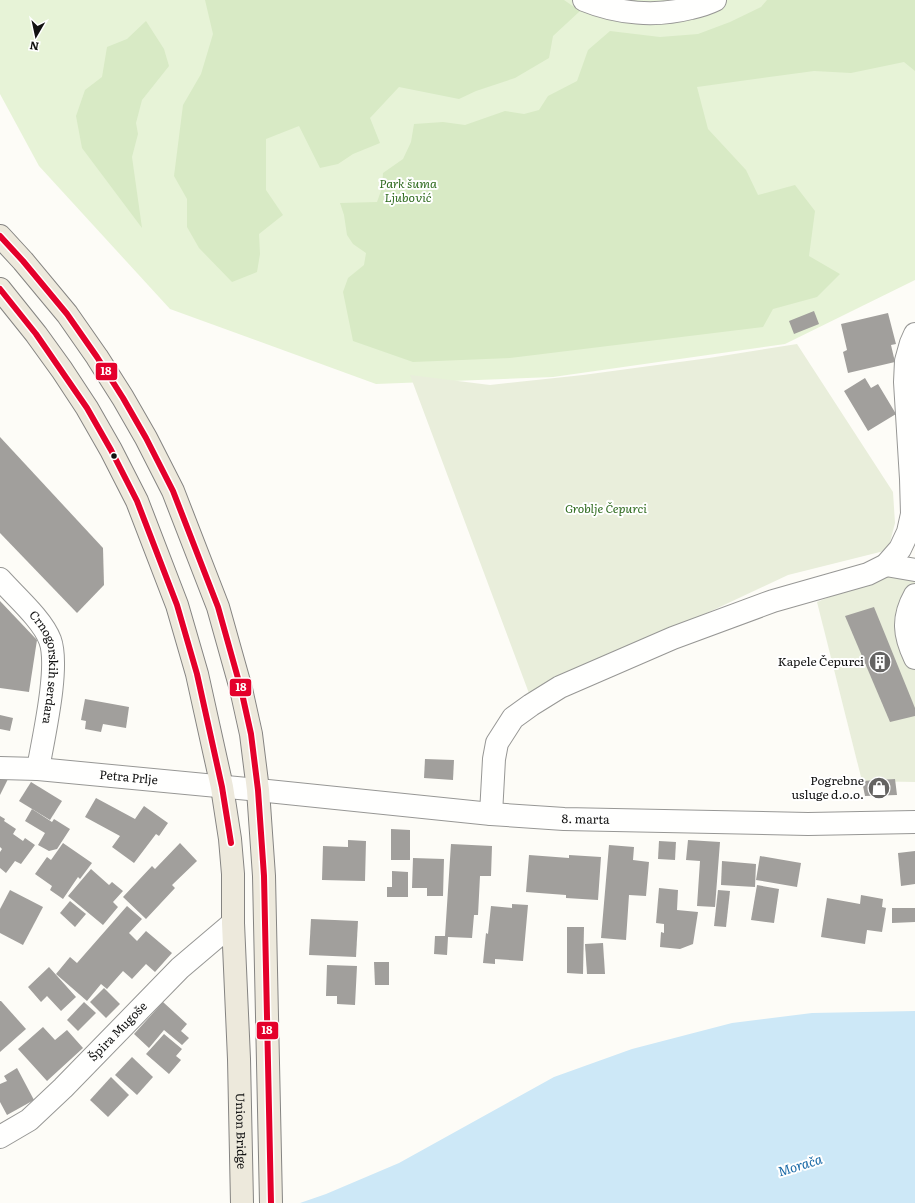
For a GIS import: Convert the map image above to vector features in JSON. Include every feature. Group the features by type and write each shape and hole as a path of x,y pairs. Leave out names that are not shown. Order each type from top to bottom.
{"main road":[{"path":"0,236 67,314 123,398 146,438 173,491 218,607 241,689 251,734 258,790 264,876 272,1203"},
{"name":"Union Bridge","path":"0,288 36,334 87,408 112,450 137,501 177,605 197,674 222,787 230,839 233,874 233,923 239,1059 242,1203"}],"street":[{"path":"584,0 618,11 649,13 679,11 709,4 715,0"},
{"path":"491,814 494,759 497,743 513,718 531,705 560,687 673,638 773,601 868,574 886,565 900,549 908,532 912,514 905,382 906,361 910,343 915,334"},
{"path":"886,565 915,570"},
{"name":"Crnogorskih serdara","path":"0,579 40,622 50,640 54,664 50,699 38,769"},
{"path":"915,595 906,618 906,636 915,658"},
{"name":"Petra Prlje","path":"0,768 38,769 258,790"},
{"name":"8. marta","path":"258,790 491,814 564,819 808,824 915,822"},
{"name":"Špira Mugoše","path":"0,1137 29,1120 63,1088 180,968 233,923"}],"green space":[{"name":"Park šuma Ljubović","path":"0,0 915,0 915,280 785,344 553,377 376,384 170,309 39,166 0,94"},
{"path":"205,0 564,0 580,11 553,36 549,58 515,78 476,91 459,99 399,87 370,118 380,143 353,154 338,164 320,168 299,126 266,139 266,190 283,215 259,234 260,254 257,272 232,282 199,248 187,227 187,199 174,176 183,105 201,74 213,34"},
{"path":"767,0 915,0 915,71 904,62 851,73 814,71 697,87 708,129 746,170 758,195 795,185 815,211 809,256 840,274 817,297 773,309 763,327 510,358 413,362 353,341 343,292 348,278 364,265 366,253 353,244 347,235 344,215 340,203 377,202 382,188 383,173 403,159 411,142 414,124 443,122 465,125 505,111 524,114 539,110 548,96 577,81 588,50 610,31 660,37 698,34 730,22 761,7"},
{"path":"146,21 164,49 169,66 142,100 136,123 138,134 132,157 142,228 82,148 76,116 85,90 102,77 107,47 127,39"},
{"name":"Groblje Čepurci","path":"797,344 893,492 895,523 888,550 788,575 530,696 410,375 490,385 583,375 709,358"},
{"path":"915,565 915,782 862,781 817,602 903,568"}],"water":[{"name":"Morača","path":"915,1011 915,1203 300,1203 326,1194 399,1163 554,1077 632,1049 732,1023 812,1013"}],"building":[{"path":"814,311 819,324 794,334 789,321"},
{"path":"888,313 896,344 891,345 895,362 848,373 843,352 847,350 841,324"},
{"path":"865,378 871,388 878,384 896,414 868,431 844,391"},
{"path":"0,437 103,548 104,585 77,613 0,533"},
{"path":"0,601 37,640 29,692 0,688"},
{"name":"Kapele Čepurci","path":"874,607 915,708 915,716 890,722 845,616"},
{"path":"85,699 129,707 126,728 103,724 101,732 85,729 86,721 81,720"},
{"path":"0,715 13,718 10,731 0,729"},
{"path":"425,759 454,760 453,780 424,778"},
{"path":"0,773 9,777 0,795"},
{"name":"Pogrebne usluge d.o.o.","path":"895,779 897,795 865,796 862,781"},
{"path":"31,782 62,801 50,820 19,801"},
{"path":"96,798 135,819 144,806 168,823 159,836 156,834 134,863 112,847 120,836 85,817"},
{"path":"32,809 52,822 54,819 70,829 57,849 49,851 38,845 45,833 25,821"},
{"path":"0,816 5,819 4,821 16,829 13,834 23,841 25,838 35,845 21,864 15,861 6,873 0,868 0,852 2,849 0,847"},
{"path":"391,829 410,830 410,860 391,860"},
{"path":"348,840 366,841 365,881 322,880 323,846 348,847"},
{"path":"688,840 720,842 715,907 697,906 700,861 686,860"},
{"path":"659,841 676,842 675,860 658,859"},
{"path":"63,843 92,863 80,879 78,877 63,899 50,890 52,886 35,874 47,857 51,860"},
{"path":"180,843 197,861 172,885 175,888 146,919 123,897 152,866 155,869"},
{"path":"451,844 492,846 491,876 480,876 478,915 474,915 472,938 448,937 447,955 434,954 435,936 445,936"},
{"path":"609,845 634,847 633,860 649,862 646,896 629,895 626,940 601,938"},
{"path":"915,851 915,884 901,886 898,853"},
{"path":"529,855 569,858 569,855 601,857 598,900 566,898 566,895 526,892"},
{"path":"760,856 801,863 797,887 756,880"},
{"path":"413,858 444,859 443,896 427,896 427,888 412,888"},
{"path":"722,861 756,864 755,887 721,885"},
{"path":"91,869 109,885 112,882 123,891 113,902 118,907 103,925 68,896"},
{"path":"392,871 408,872 408,897 387,897 387,887 392,887"},
{"path":"757,885 779,889 774,923 751,920"},
{"path":"659,888 678,890 677,910 698,912 693,944 680,949 660,947 661,932 664,933 664,924 656,923"},
{"path":"10,890 43,907 23,945 0,933 0,909"},
{"path":"718,890 730,891 726,927 714,926"},
{"path":"861,895 883,899 882,907 886,908 882,932 867,930 865,944 821,937 827,898 860,904"},
{"path":"70,901 86,914 75,927 60,913"},
{"path":"512,904 528,905 523,961 495,959 495,964 483,963 491,906 512,908"},
{"path":"127,906 142,919 129,933 137,941 146,931 172,953 155,972 146,964 132,979 123,971 107,989 101,984 87,1001 56,974 70,957 77,963"},
{"path":"892,908 915,908 915,922 892,923"},
{"path":"311,919 358,921 356,957 309,955"},
{"path":"567,927 584,927 583,974 567,973"},
{"path":"603,943 605,974 587,974 585,944"},
{"path":"374,962 389,962 389,985 375,985"},
{"path":"327,965 357,966 355,1005 337,1004 337,996 326,996"},
{"path":"49,967 76,997 61,1011 47,996 41,1002 28,987"},
{"path":"104,988 120,1004 106,1018 90,1002"},
{"path":"0,1001 26,1029 0,1052"},
{"path":"84,1002 96,1013 78,1031 67,1020"},
{"path":"163,1002 187,1024 181,1031 189,1038 182,1045 164,1030 149,1048 134,1034"},
{"path":"43,1027 55,1040 67,1030 83,1048 47,1081 18,1049"},
{"path":"164,1034 182,1049 176,1056 181,1060 169,1074 146,1054"},
{"path":"132,1057 153,1077 137,1095 115,1075"},
{"path":"17,1068 34,1100 7,1115 0,1102 0,1084 7,1081 4,1076"},
{"path":"111,1077 129,1095 108,1117 90,1100"}],"transit line":[{"name":"18","path":"0,236 67,314 97,357 146,438 173,491 218,607 241,689 251,734 258,790 264,876 271,1203"},
{"name":"18","path":"0,289 36,334 87,408 111,450 137,501 177,605 197,674 222,787 231,843"}],"place":[{"name":"Kapele Čepurci","path":"880,662"},
{"name":"Pogrebne usluge d.o.o.","path":"879,788"}]}
